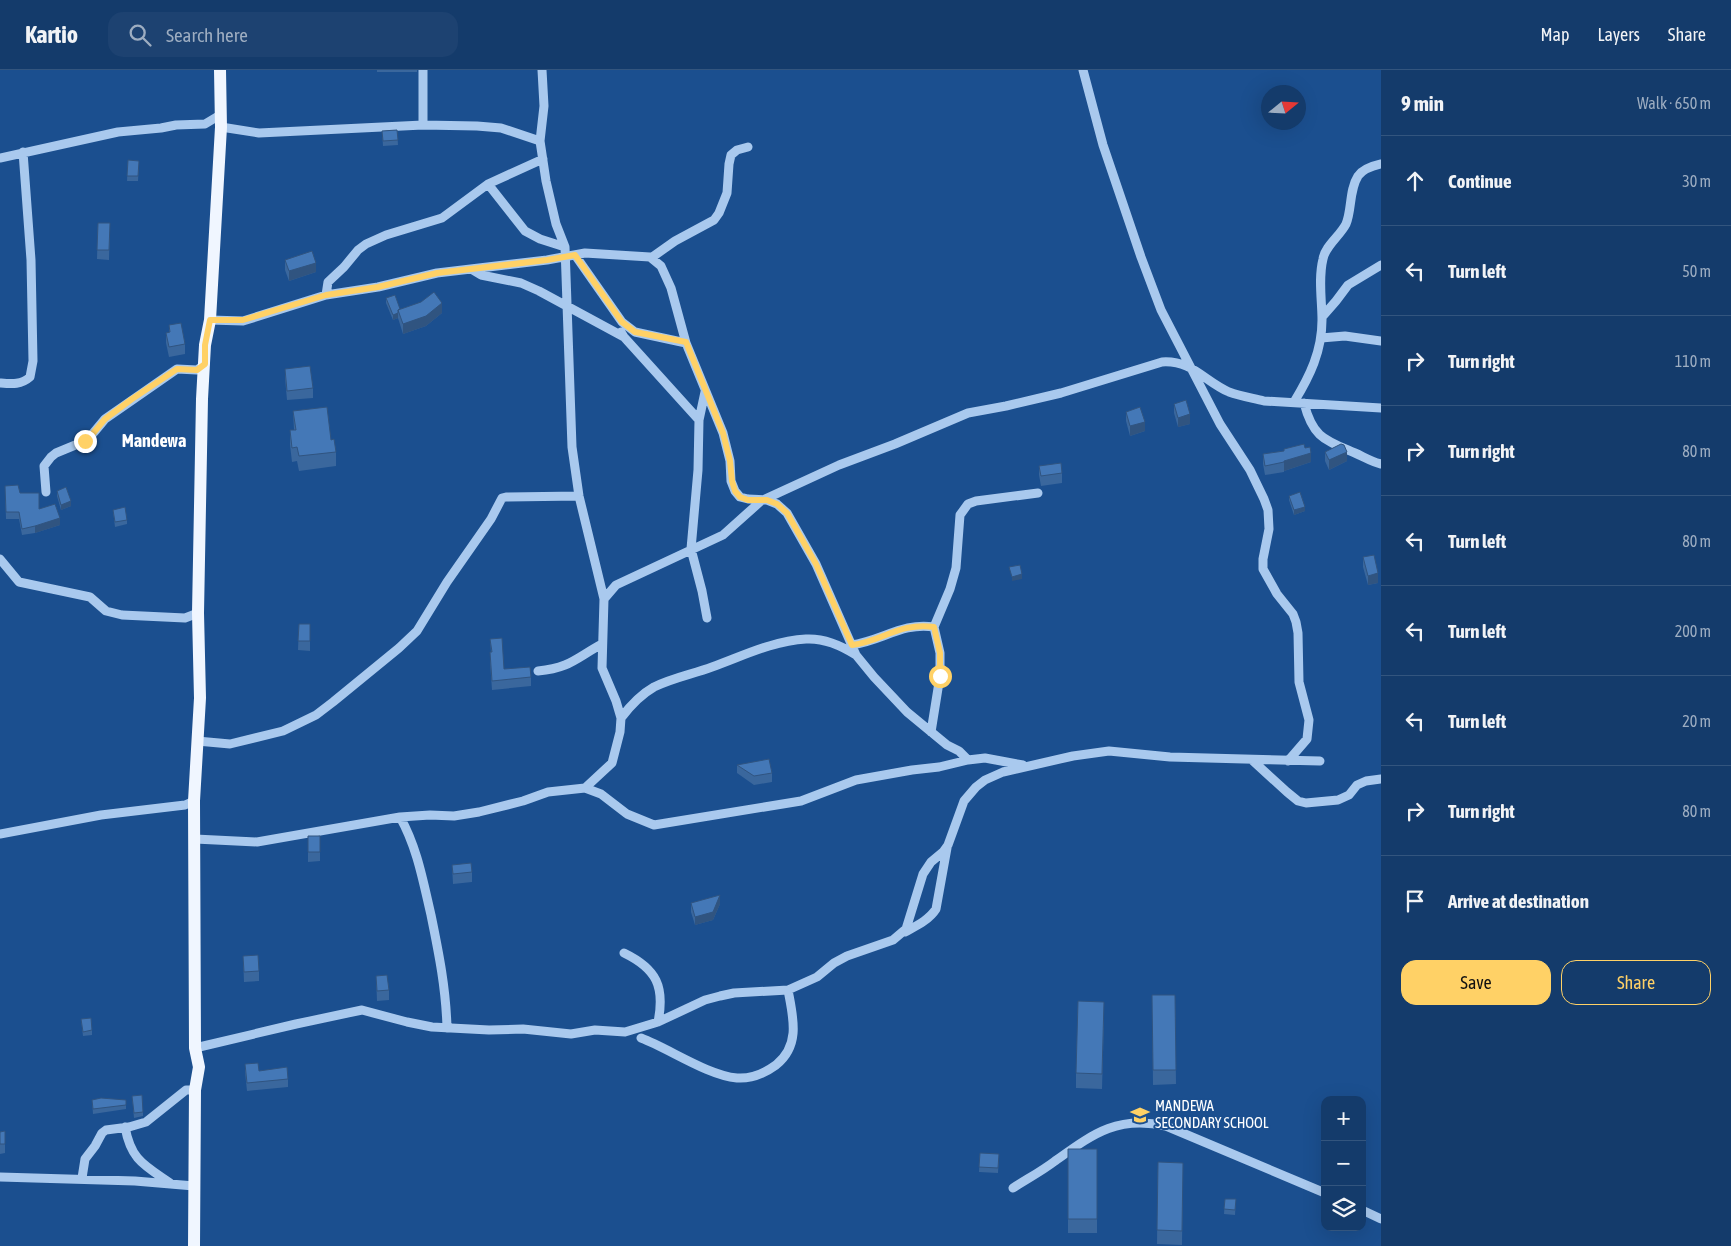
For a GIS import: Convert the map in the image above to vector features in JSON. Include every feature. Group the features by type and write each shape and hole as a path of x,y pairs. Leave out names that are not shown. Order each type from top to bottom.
{"main road":[{"path":"194,1246 195,1090 199,1067 195,1048 194,801 200,698 198,613 202,409 205,345 210,320 220,121 220,70"}],"street":[{"path":"423,70 423,125"},
{"path":"542,70 544,106 540,141 546,181 556,224 565,247 566,257 566,305 570,352 572,446 579,496 604,599 602,668 621,718 620,732 612,763 586,788"},
{"path":"1083,70 1103,145 1161,310 1220,424 1250,470 1268,510 1270,529 1263,559 1263,569 1276,594 1293,614 1296,622 1299,682 1309,720 1307,739 1288,761"},
{"path":"0,158 118,132 220,121 260,133 423,125 502,128 540,141"},
{"path":"651,258 675,241 714,220 727,193 731,156 737,150 748,147"},
{"path":"0,383 19,384 25,382 30,377 33,361 31,260 23,152"},
{"path":"326,295 328,282 358,250 386,235 442,218 488,184 543,159"},
{"path":"1294,402 1316,361 1322,317 1320,272 1323,256 1345,225 1356,179 1367,169 1381,164"},
{"path":"488,184 525,231 540,239 565,247"},
{"path":"210,320 243,320 326,295 378,287 437,273 471,270 585,253 621,254 651,258 661,266 671,288 686,342 723,433 730,461 733,487 740,497 761,501 767,500 777,504 787,513 816,564 856,655"},
{"path":"575,255 622,322 635,332 686,342"},
{"path":"1322,317 1348,284 1381,265"},
{"path":"471,270 481,275 521,283 566,305 624,338"},
{"path":"613,311 624,338 698,420"},
{"path":"1320,338 1346,336 1381,341"},
{"path":"604,599 616,585 723,535 761,501 839,465 968,413 1031,401 1162,362 1178,362 1191,366 1210,381 1228,391 1264,401 1381,408"},
{"path":"46,492 44,466 51,457 85,441 105,419 177,369 197,370 205,364"},
{"path":"705,392 698,420 698,470 691,549 707,618"},
{"path":"1304,403 1307,415 1315,429 1328,442 1381,464"},
{"path":"931,732 940,676 940,653 934,627 950,589 956,568 960,515 968,504 976,501 1038,493"},
{"path":"197,741 230,744 283,731 316,715 399,648 416,631 491,519 502,498 579,496"},
{"path":"0,559 19,582 90,597 100,607 122,615 185,618 198,613"},
{"path":"852,645 867,642 903,628 934,627"},
{"path":"621,718 631,705 654,688 764,646 812,639 844,647 856,655 907,712 968,760"},
{"path":"538,671 567,665 602,644"},
{"path":"195,1048 362,1010 407,1022 447,1028 522,1029 571,1034 595,1030 625,1032 658,1022 705,1000 720,996 788,990 817,977 847,956 893,940 926,920 936,909 948,845 964,801 985,780 1003,772 1073,756 1109,751 1170,758 1320,761"},
{"path":"194,839 257,842 400,817 454,816 523,801 548,792 586,788 601,794 627,814 654,824 801,801 856,780 939,767 968,760 985,758 1027,766"},
{"path":"1253,760 1298,801 1306,803 1338,800 1349,795 1357,785 1366,781 1381,779"},
{"path":"0,834 101,815 185,805 194,801"},
{"path":"400,817 416,852 427,900 442,968 447,1028"},
{"path":"900,935 909,923 923,874 931,862 948,845"},
{"path":"624,953 646,966 654,977 660,991 661,1003 658,1022"},
{"path":"641,1038 725,1076 738,1078 766,1072 788,1052 794,1037 794,1019 788,990"},
{"path":"82,1178 85,1159 102,1133 106,1130 146,1122 186,1090 195,1090"},
{"path":"1013,1188 1103,1130 1121,1124 1152,1123 1166,1126 1321,1191"},
{"path":"125,1127 132,1152 137,1159 172,1185"},
{"path":"0,1177 82,1178 194,1186"},
{"path":"1366,1212 1381,1219"}],"building":[{"path":"397,130 398,140 383,141 382,131"},
{"path":"128,160 139,161 138,176 127,176"},
{"path":"98,223 110,223 109,250 97,250"},
{"path":"312,251 316,263 289,271 285,260"},
{"path":"434,292 442,303 426,316 403,324 398,310 421,302"},
{"path":"395,295 400,309 398,313 393,315 386,298"},
{"path":"181,323 185,344 169,347 166,333 170,332 169,325"},
{"path":"310,366 313,388 287,391 285,369"},
{"path":"1186,400 1190,414 1178,418 1174,404"},
{"path":"327,407 331,440 334,439 336,452 299,456 297,447 292,448 290,430 296,430 293,411"},
{"path":"1140,407 1145,422 1130,426 1126,412"},
{"path":"1304,444 1305,448 1310,447 1311,453 1265,466 1263,454 1284,451 1284,449"},
{"path":"1341,444 1344,445 1347,452 1329,460 1325,452"},
{"path":"1061,463 1062,473 1041,476 1039,466"},
{"path":"18,485 20,493 39,493 39,509 55,504 60,518 22,529 19,512 6,512 5,486"},
{"path":"66,487 71,501 61,505 57,491"},
{"path":"1300,492 1305,507 1294,510 1289,496"},
{"path":"125,507 127,520 115,522 113,510"},
{"path":"1374,555 1378,573 1368,576 1363,557"},
{"path":"1020,565 1022,574 1012,577 1009,567"},
{"path":"299,624 310,624 310,641 298,641"},
{"path":"502,638 504,669 530,667 531,677 492,681 490,639"},
{"path":"769,759 772,773 754,776 737,765"},
{"path":"308,836 320,836 320,852 308,852"},
{"path":"471,863 472,872 453,874 452,865"},
{"path":"720,895 713,912 695,917 691,903"},
{"path":"258,955 259,971 244,972 243,956"},
{"path":"387,975 389,990 377,991 376,976"},
{"path":"1152,995 1175,995 1176,1070 1153,1070"},
{"path":"1078,1001 1104,1002 1102,1074 1076,1073"},
{"path":"91,1018 92,1030 83,1032 81,1019"},
{"path":"258,1063 259,1071 287,1067 288,1079 247,1083 245,1064"},
{"path":"142,1095 143,1112 134,1113 132,1096"},
{"path":"101,1098 126,1100 126,1105 93,1109 92,1100"},
{"path":"5,1131 5,1144 0,1144 0,1132"},
{"path":"1068,1149 1097,1149 1097,1219 1068,1219"},
{"path":"980,1153 999,1154 998,1168 979,1167"},
{"path":"1158,1162 1183,1163 1182,1231 1157,1230"},
{"path":"1225,1199 1236,1199 1235,1210 1224,1209"}],"place":[{"name":"MANDEWA SECONDARY SCHOOL","path":"1140,1115"}],"district":[{"name":"Mandewa","path":"154,441"}],"route":[{"path":"85,441 105,419 177,369 197,370 205,364 205,345 210,320 243,320 326,295 378,287 437,273 575,255 622,322 635,332 686,342 723,433 735,491 740,497 748,500 767,500 777,504 787,513 816,564 852,645 874,640 903,628 914,626 934,627 940,653 940,676"}]}
